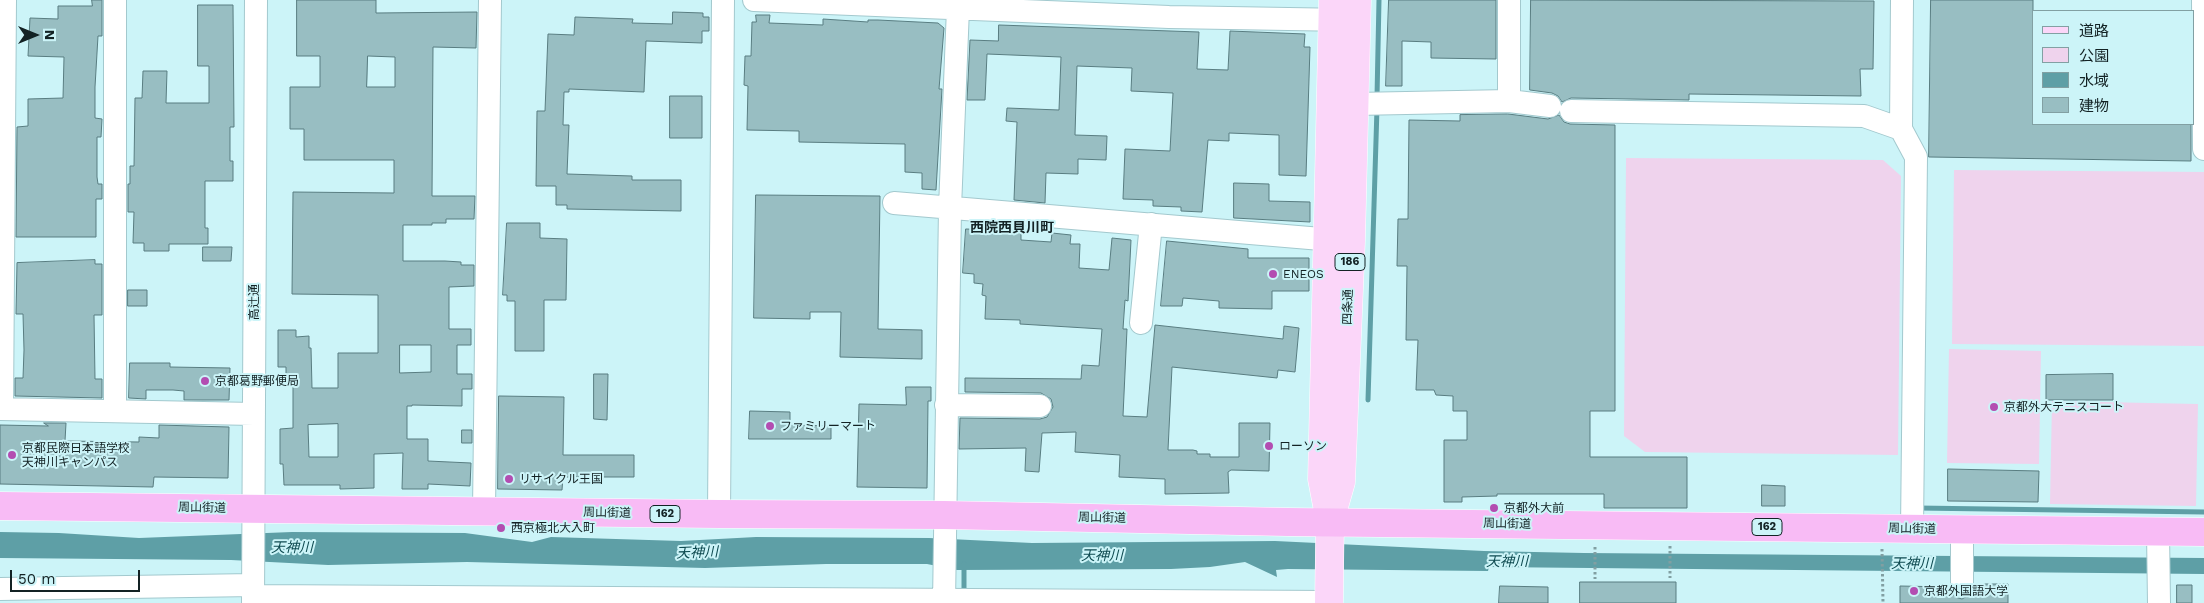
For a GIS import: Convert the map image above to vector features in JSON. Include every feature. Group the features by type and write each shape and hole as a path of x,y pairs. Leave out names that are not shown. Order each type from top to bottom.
{"highway":[{"name":"周山街道","path":"0,506 253,518 484,511 719,514 944,524 1330,530 1912,529 1962,536 2158,537 2204,532"}],"main road":[{"name":"四条通","path":"1339,241 1370,104 1345,10"},
{"name":"四条通","path":"1329,602 1330,530 1341,482 1339,241 1345,10"}],"street":[{"path":"114,411 115,0"},
{"name":"高辻通","path":"253,588 256,0"},
{"path":"484,511 490,0"},
{"path":"719,514 723,0"},
{"path":"754,0 1169,17 1345,10"},
{"path":"1509,0 1509,101"},
{"path":"1902,0 1901,129 1916,157 1912,529"},
{"path":"2203,0 2204,149"},
{"path":"946,601 943,575 946,405 950,208 958,8"},
{"path":"3,13 1,409 254,414"},
{"path":"1370,104 1509,101 1561,109 1864,116 1901,129"},
{"path":"894,203 1339,241"},
{"path":"1141,323 1150,224"},
{"path":"946,405 1040,406"},
{"path":"1962,536 1962,586"},
{"path":"2158,537 2159,595"},
{"path":"0,588 253,588 522,600 1329,602"}],"path":[{"path":"1594,541 1595,579"},
{"path":"1670,541 1670,578"},
{"path":"1882,546 1883,603"}],"green space":[{"path":"1626,158 1883,160 1901,176 1898,455 1645,452 1624,436"},
{"path":"1954,170 2204,172 2204,346 1952,344"},
{"name":"京都外大テニスコート","path":"1949,349 2041,351 2039,464 1947,463"},
{"path":"2052,401 2198,404 2196,506 2050,504"}],"water":[{"name":"天神川","path":"0,532 59,533 139,538 292,532 465,533 532,542 551,537 681,541 756,537 929,538 1032,543 1275,541 1484,551 1584,553 2204,558 2204,574 1489,567 1488,571 1288,569 1276,570 1277,577 1245,562 1210,567 1171,569 957,570 927,564 826,564 705,568 467,562 328,565 231,560 0,558"}],"building":[{"path":"92,0 102,0 102,36 98,36 95,118 102,119 101,137 97,137 97,177 98,184 102,184 102,199 96,199 96,237 16,237 17,127 28,126 28,99 63,98 64,57 28,56 30,18 58,19 58,6 92,6"},
{"path":"297,0 376,0 376,13 477,12 476,48 433,47 432,196 475,196 474,219 446,219 446,223 432,223 432,225 403,225 403,261 445,261 461,262 461,265 474,265 474,286 449,287 449,329 471,329 471,345 457,345 457,374 472,374 472,389 462,389 462,406 407,406 407,439 428,439 428,461 471,463 470,486 428,484 428,489 402,489 403,453 374,454 374,488 340,489 340,485 284,485 283,464 280,464 280,429 293,428 293,377 286,377 286,367 278,367 278,330 296,330 296,337 309,336 312,388 338,388 338,353 378,353 378,295 292,294 293,192 394,193 394,160 304,160 304,129 290,129 290,87 320,87 320,56 297,56","holes":["368,56 395,57 395,87 367,87","400,345 431,345 431,372 400,373","338,424 338,457 309,457 308,425"]},
{"path":"1389,0 1496,0 1496,59 1431,58 1431,42 1402,41 1402,86 1386,86"},
{"path":"1531,0 1874,1 1873,69 1860,69 1861,96 1689,94 1689,100 1571,98 1562,102 1558,96 1552,93 1530,90"},
{"path":"1931,0 2033,0 2032,125 2191,125 2191,161 1929,157"},
{"path":"198,5 233,5 234,127 230,127 230,161 233,161 233,181 205,181 205,228 208,228 208,244 169,244 169,251 144,251 144,243 133,243 134,212 128,212 130,166 134,166 135,98 142,98 143,71 167,71 166,103 209,103 209,66 198,66"},
{"path":"673,12 703,13 703,17 709,17 709,31 702,31 702,43 646,41 644,92 569,89 569,92 564,92 563,125 569,125 567,174 632,176 632,180 681,180 681,211 567,209 567,205 556,205 556,186 536,186 537,111 545,111 548,34 574,35 575,17 633,19 632,23 672,24"},
{"path":"756,15 770,15 769,23 823,25 823,19 868,22 868,20 878,20 938,23 944,28 939,89 942,89 936,190 922,189 922,173 905,172 905,144 799,142 799,131 747,130 748,86 744,85 745,56 751,56 752,22 756,22"},
{"path":"999,25 1199,32 1197,69 1228,70 1230,31 1305,34 1304,47 1310,47 1306,176 1279,175 1279,135 1229,133 1229,141 1208,140 1202,212 1181,211 1181,207 1153,206 1153,200 1123,199 1125,149 1170,151 1173,93 1131,91 1132,68 1077,66 1075,135 1107,136 1106,160 1078,159 1078,174 1046,173 1045,203 1014,200 1017,122 1006,121 1007,108 1059,110 1061,57 987,54 985,100 967,100 970,40 998,41"},
{"path":"670,96 702,96 702,138 670,138"},
{"path":"1508,114 1548,119 1559,115 1564,122 1570,124 1615,125 1615,411 1590,411 1590,457 1687,457 1687,508 1604,508 1604,494 1497,494 1497,496 1462,497 1462,502 1444,502 1444,440 1467,440 1467,411 1453,411 1453,396 1436,395 1434,390 1416,390 1418,340 1406,340 1407,266 1397,266 1398,219 1408,219 1409,120 1460,121 1460,115"},
{"path":"1234,183 1269,184 1269,201 1310,202 1310,222 1234,218"},
{"path":"756,195 880,196 878,329 922,330 922,359 840,357 841,312 810,312 810,319 754,318"},
{"path":"507,223 540,223 540,238 567,239 566,300 544,300 544,351 515,351 515,301 507,301 507,295 503,295"},
{"path":"966,229 1021,231 1021,240 1051,242 1052,233 1071,235 1070,244 1080,244 1079,268 1109,270 1112,238 1131,240 1128,301 1125,300 1123,329 1127,329 1123,416 1147,417 1155,325 1283,339 1284,326 1299,328 1295,372 1278,370 1277,378 1172,367 1168,450 1193,450 1197,451 1197,454 1210,454 1210,457 1239,457 1239,423 1270,423 1269,471 1231,470 1228,472 1229,493 1165,494 1165,479 1119,477 1120,455 1075,452 1076,432 1042,433 1039,472 1025,471 1026,448 959,449 960,418 1040,419 1047,417 1053,407 1051,399 1041,393 965,392 965,378 1081,379 1082,365 1099,366 1102,329 1020,324 1020,320 985,319 986,296 982,295 983,284 974,283 974,274 963,273"},
{"path":"1167,241 1248,249 1248,258 1309,258 1309,291 1272,291 1272,309 1219,308 1219,301 1183,298 1182,306 1161,306"},
{"path":"203,247 232,247 231,261 203,261"},
{"path":"95,260 95,264 102,264 102,315 94,315 95,379 102,379 102,398 15,396 15,378 23,378 24,350 23,314 16,314 17,263"},
{"path":"128,290 147,290 147,306 128,306"},
{"path":"130,363 170,363 170,367 230,368 229,400 184,400 184,391 173,390 146,390 146,399 129,398"},
{"path":"594,374 608,374 607,420 594,419"},
{"path":"2113,374 2113,400 2046,400 2046,375"},
{"path":"906,387 931,387 931,401 928,401 927,488 857,487 859,404 906,405"},
{"path":"499,396 564,397 563,455 634,455 634,477 563,477 562,490 498,489"},
{"name":"ファミリーマート","path":"750,411 790,412 790,425 831,426 831,439 749,439"},
{"path":"44,423 66,423 65,441 139,442 139,437 159,438 159,425 229,427 228,478 154,477 153,487 0,484 0,425 48,426"},
{"path":"462,430 472,430 472,443 462,443"},
{"path":"1948,469 2039,471 2038,502 1948,501"},
{"path":"1762,485 1785,486 1785,506 1762,506"},
{"path":"1580,582 1676,582 1676,603 1580,603"},
{"path":"1975,584 2008,584 2008,603 1900,603 1900,586 1949,587 1955,597 1962,599 1973,593"},
{"path":"2177,585 2192,585 2192,603 2177,603"},
{"path":"1500,586 1548,587 1548,603 1499,603"}],"waterway":[{"path":"1377,97 1379,0"},
{"path":"1368,400 1377,108"},
{"path":"1917,508 2204,512"},
{"path":"964,564 964,595"}],"place":[{"name":"ENEOS","path":"1273,274"},
{"name":"京都葛野郵便局","path":"205,381"},
{"name":"京都外大テニスコート","path":"1994,407"},
{"name":"ファミリーマート","path":"770,426"},
{"name":"ローソン","path":"1269,446"},
{"name":"京都民際日本語学校 天神川キャンパス","path":"12,455"},
{"name":"リサイクル王国","path":"509,479"},
{"name":"京都外大前","path":"1494,508"},
{"name":"西京極北大入町","path":"501,528"},
{"name":"京都外国語大学","path":"1914,591"}],"district":[{"name":"西院西貝川町","path":"1012,228"}]}
